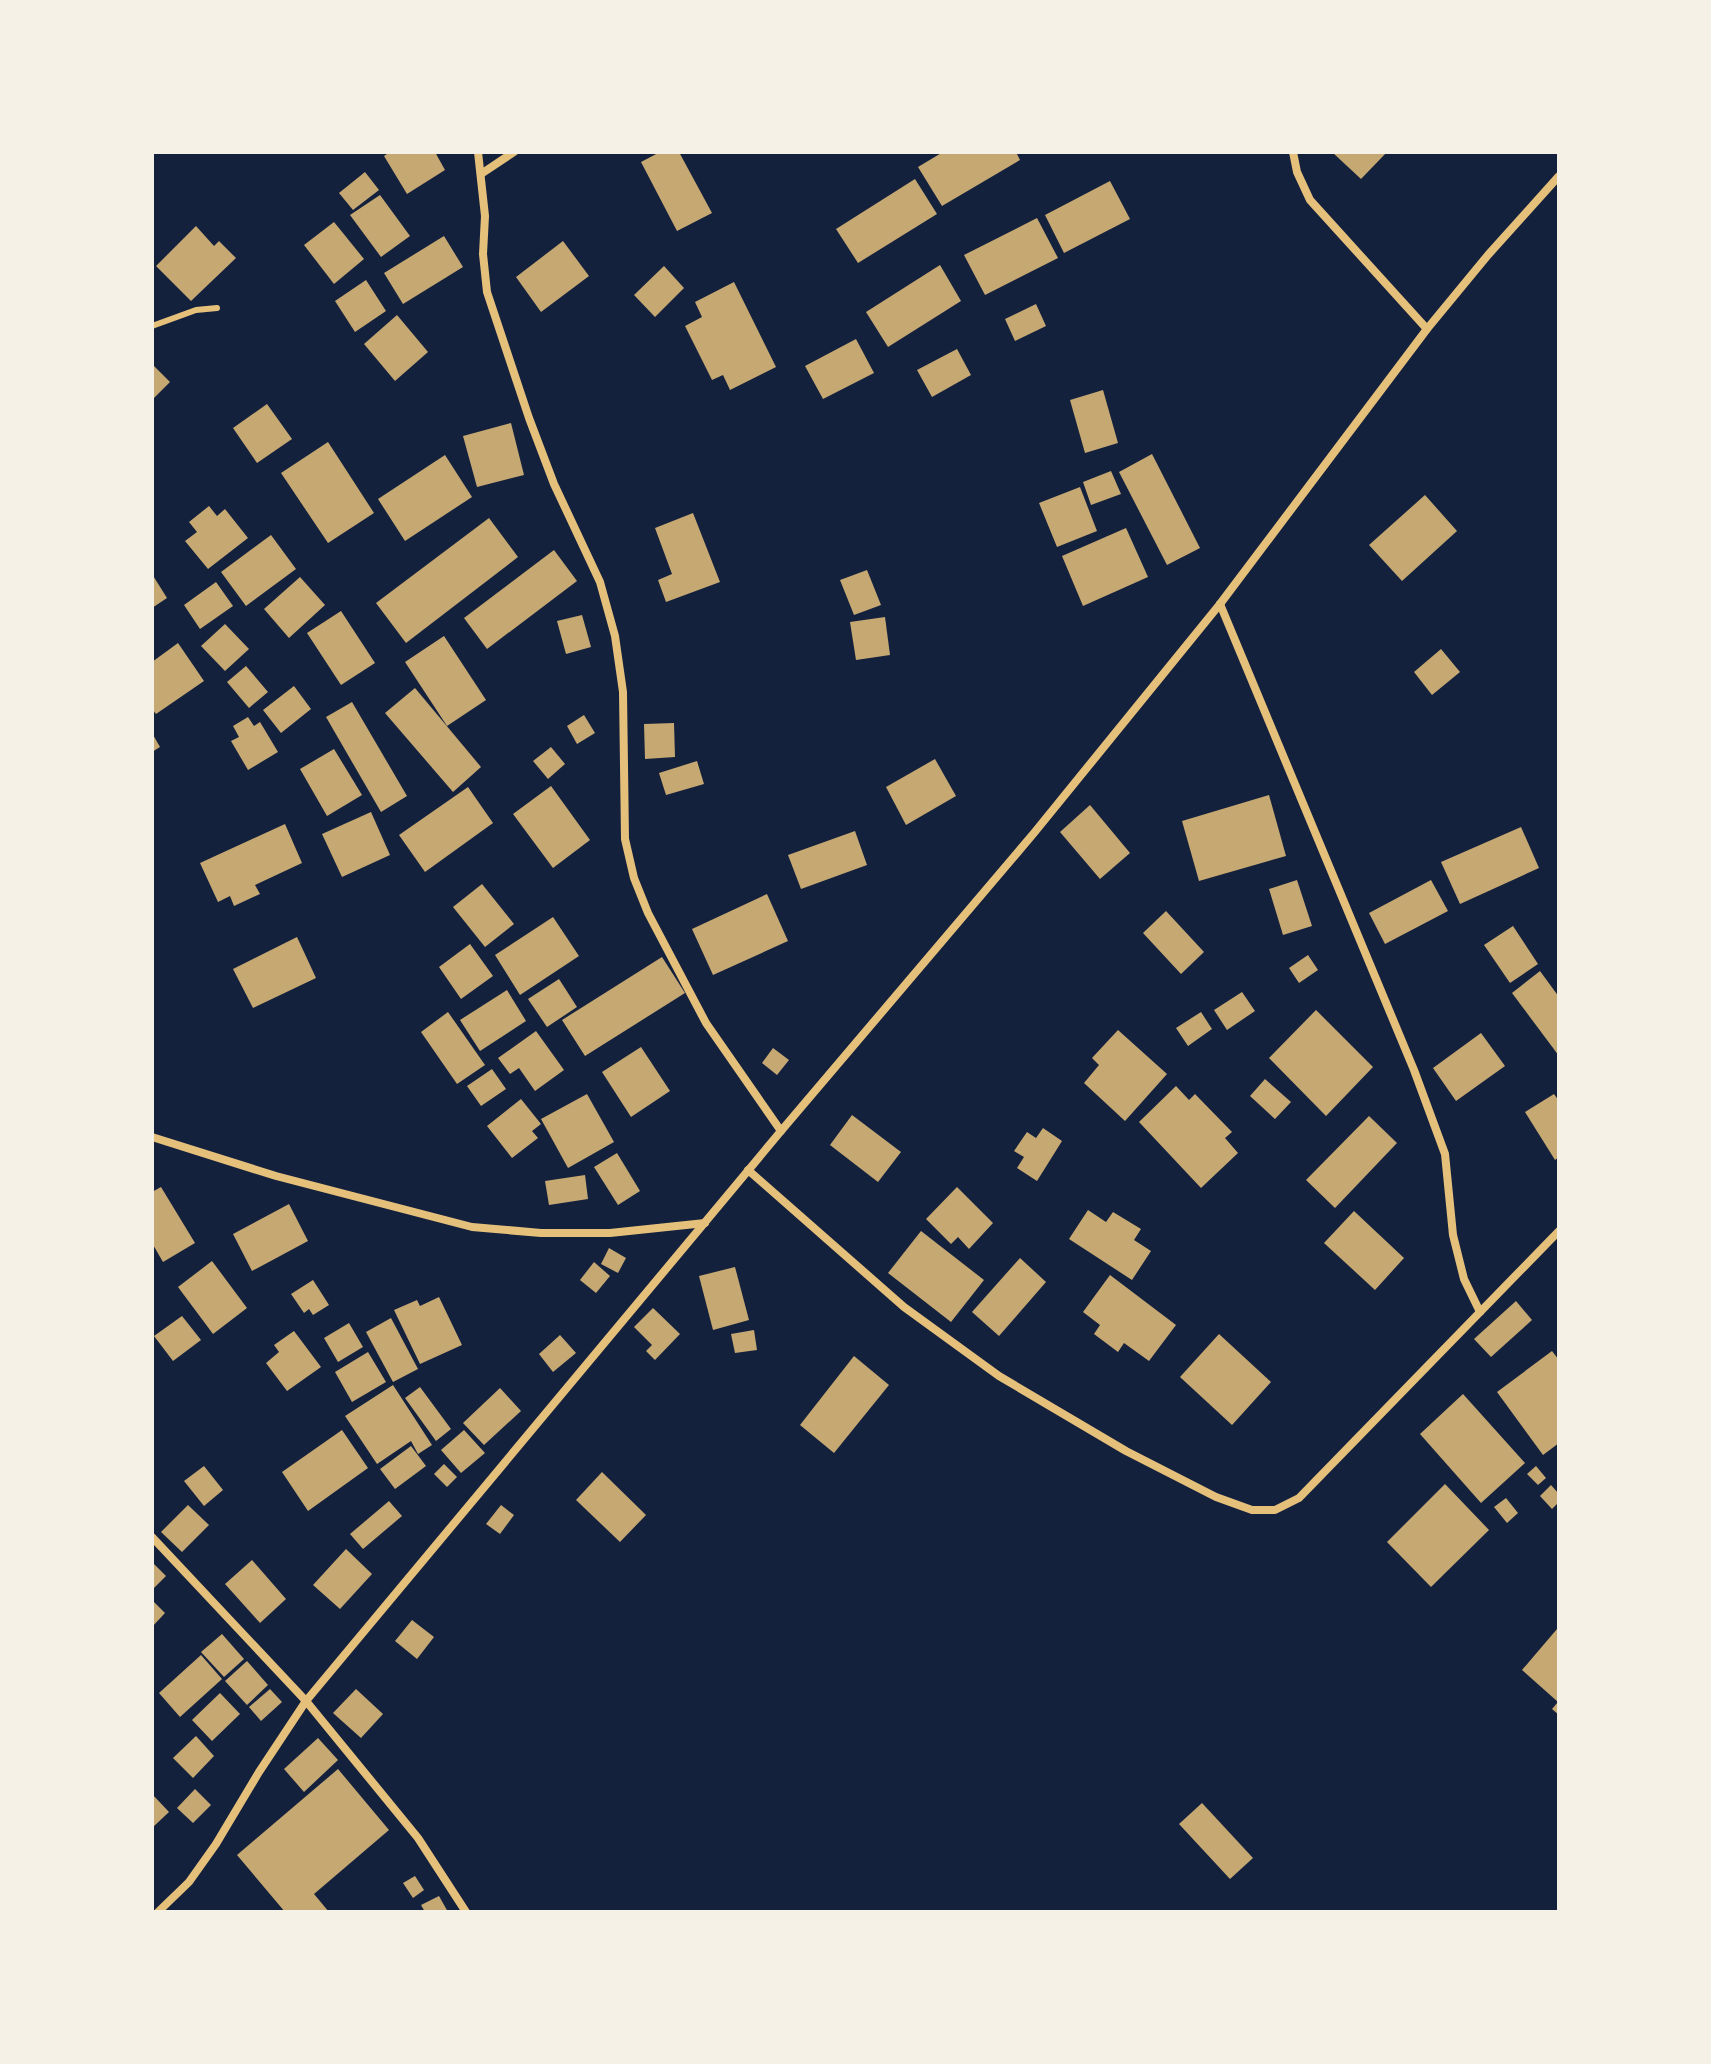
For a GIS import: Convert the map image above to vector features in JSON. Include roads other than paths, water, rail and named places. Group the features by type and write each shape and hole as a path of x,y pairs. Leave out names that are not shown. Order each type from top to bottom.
{"street":[{"path":"478,152 485,216 483,254 487,292 554,484 600,582 615,636 623,692 625,839 634,878 648,913 706,1023 781,1131"},
{"path":"481,174 514,152"},
{"path":"1293,152 1297,172 1310,200 1427,329"},
{"path":"158,1912 189,1882 216,1844 306,1701 748,1170 1034,833 1220,604 1427,329 1559,176"},
{"path":"1220,604 1414,1070 1445,1154 1453,1235 1464,1279 1480,1312"},
{"path":"152,1137 276,1176 472,1227 541,1233 610,1233 705,1223"},
{"path":"748,1170 904,1307 999,1376 1126,1451 1216,1497 1252,1510 1275,1510 1299,1498 1559,1231"},
{"path":"152,1537 306,1701 418,1838 466,1912"}],"lane":[{"path":"152,326 196,310 217,308"}]}
